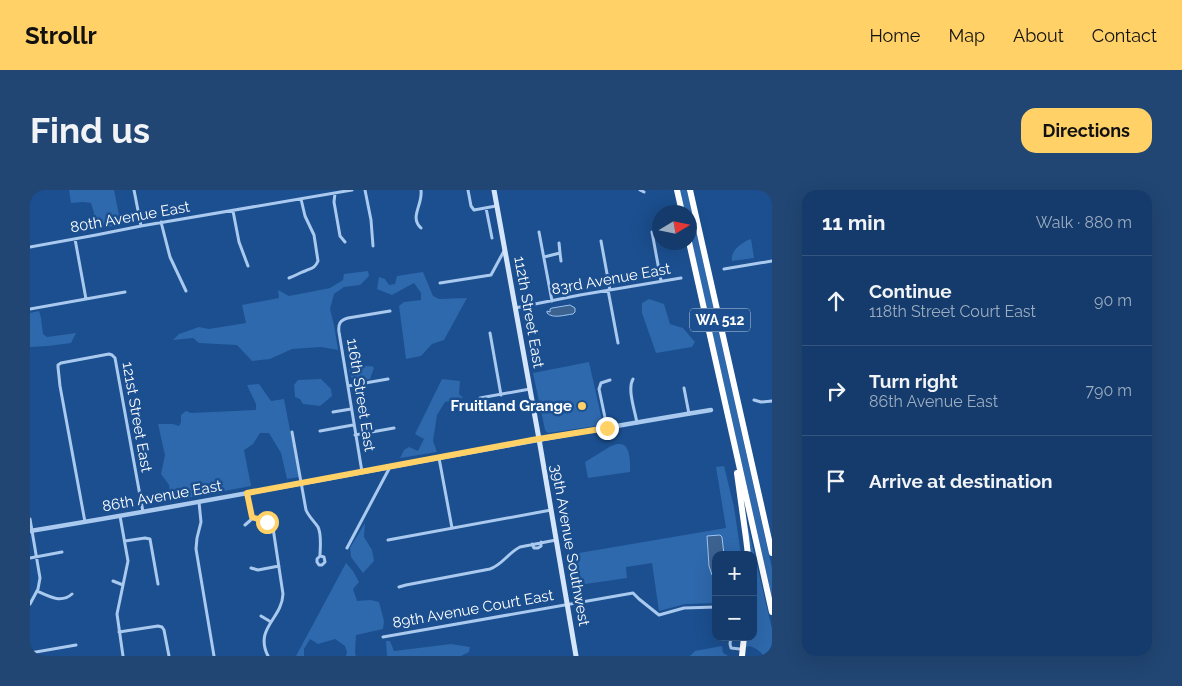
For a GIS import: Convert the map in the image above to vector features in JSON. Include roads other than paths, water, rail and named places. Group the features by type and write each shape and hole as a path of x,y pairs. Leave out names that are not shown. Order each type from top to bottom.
{"highway":[{"path":"677,190 680,205"},
{"name":"WA 512","path":"690,190 772,553"},
{"name":"WA 512","path":"691,250 772,612"},
{"path":"724,401 742,504 748,551"},
{"path":"749,450 772,536"}],"main road":[{"name":"112th Street East","path":"494,190 539,439"},
{"name":"39th Avenue Southwest","path":"539,439 576,656"}],"street":[{"path":"134,190 141,226"},
{"name":"80th Avenue East","path":"30,247 161,222 352,190"},
{"path":"365,190 371,220 373,246"},
{"path":"421,190 422,198 417,210 416,219 417,224 421,228"},
{"path":"468,190 473,209 497,206"},
{"path":"640,190 644,192"},
{"path":"334,193 340,236 344,242"},
{"path":"289,278 314,267 318,261 314,235 305,216 302,199"},
{"path":"486,208 492,238"},
{"path":"233,211 239,242 248,266"},
{"path":"161,222 170,257 186,291"},
{"path":"540,232 552,301"},
{"path":"75,239 86,299"},
{"path":"601,240 618,343"},
{"path":"559,243 562,261"},
{"path":"440,284 491,275 505,250"},
{"path":"655,250 661,282"},
{"path":"544,257 560,253"},
{"path":"724,270 772,262"},
{"name":"83rd Avenue East","path":"515,308 681,278"},
{"path":"30,309 125,292"},
{"name":"116th Street East","path":"362,472 339,332 340,323 348,318 390,311"},
{"path":"490,333 501,395"},
{"name":"121st Street East","path":"85,523 60,386 58,365 63,362 109,354 115,358 143,512"},
{"path":"348,386 388,379"},
{"path":"634,379 631,383 631,389 637,423"},
{"path":"607,428 599,390 601,383 610,380"},
{"path":"684,388 689,414"},
{"path":"480,398 530,389"},
{"path":"754,400 760,402 772,401"},
{"path":"332,412 351,409"},
{"name":"86th Avenue East","path":"31,531 85,523 539,439 711,410"},
{"path":"320,432 354,426"},
{"path":"355,435 394,428"},
{"path":"292,432 307,513 320,532 320,556"},
{"path":"439,458 452,528"},
{"path":"347,548 390,467"},
{"path":"247,493 251,516 267,522 273,528 279,566 283,598 264,636 263,641 268,656"},
{"path":"199,502 201,522 196,548 214,656"},
{"path":"388,540 551,510"},
{"path":"120,516 128,560 117,614 123,656"},
{"path":"30,518 40,578 37,591 30,604"},
{"path":"245,525 253,518"},
{"path":"125,541 149,538 158,584"},
{"path":"399,587 490,569 501,563 517,548 556,540"},
{"path":"30,558 62,552"},
{"path":"251,568 258,570 279,566"},
{"path":"113,581 123,585"},
{"path":"37,591 60,599 65,599 72,594"},
{"name":"89th Avenue Court East","path":"382,637 633,593 659,616 684,608 712,607"},
{"path":"261,616 271,622"},
{"path":"119,632 162,627 169,656"},
{"path":"730,641 731,648 742,651"},
{"path":"30,653 76,645"}],"place":[{"name":"Fruitland Grange","path":"582,406"}]}
